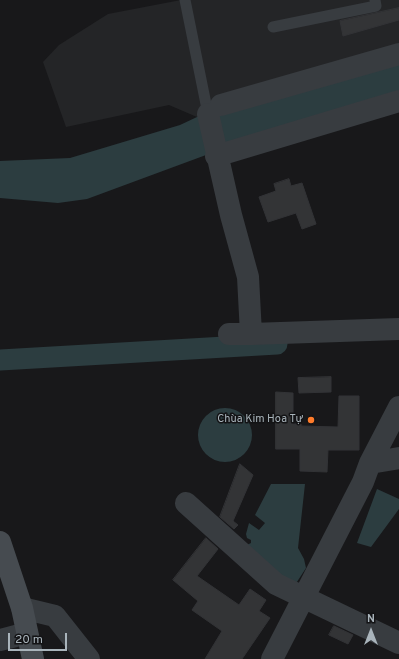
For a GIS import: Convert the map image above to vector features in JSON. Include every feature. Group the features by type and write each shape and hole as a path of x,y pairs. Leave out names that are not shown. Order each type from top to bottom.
{"main road":[{"path":"0,542 22,608 33,659"}],"street":[{"path":"251,334 248,277 216,154 214,110 399,54"},
{"path":"216,154 399,101"},
{"path":"229,334 399,329"},
{"path":"272,659 363,482 370,463 399,407"},
{"path":"370,463 399,458"},
{"path":"186,503 276,584 399,643"},
{"path":"22,608 55,616 90,659"},
{"path":"0,640 28,633"}],"lane":[{"path":"185,0 214,110"},
{"path":"272,27 376,6 375,0"}],"shaded area":[{"path":"181,0 399,0 399,59 197,117 169,105 66,127 43,62 59,45 108,14"},
{"path":"399,59 399,103 206,155 87,199 58,203 0,198 0,161 70,158 180,125 197,117"},
{"path":"225,408 235,410 244,416 250,425 252,435 250,445 244,454 235,460 225,462 215,460 206,454 200,445 198,435 200,425 206,416 215,410"},
{"path":"271,484 305,484 298,548 304,559 306,568 293,588 247,545 251,543 251,540 247,538 246,534 249,523 259,530 265,523 255,515"},
{"path":"377,489 399,499 399,509 371,547 357,543"}],"building":[{"path":"399,8 399,20 343,36 340,21"},
{"path":"289,179 291,186 302,183 316,224 302,229 296,213 268,222 259,197 276,191 274,184"},
{"path":"331,377 331,392 299,393 298,378"},
{"path":"276,392 293,393 293,424 301,424 301,426 338,427 339,396 359,396 359,450 328,450 327,472 300,471 300,449 276,449"},
{"path":"240,464 253,475 233,521 238,525 234,529 220,517"},
{"path":"206,538 218,549 197,576 239,605 250,589 266,600 259,611 270,618 242,659 205,659 222,631 192,610 198,601 173,580"},
{"path":"334,626 353,635 348,644 329,635"}],"waterway":[{"path":"0,360 277,344"}],"place":[{"name":"Chùa Kim Hoa Tự","path":"311,420"}]}
